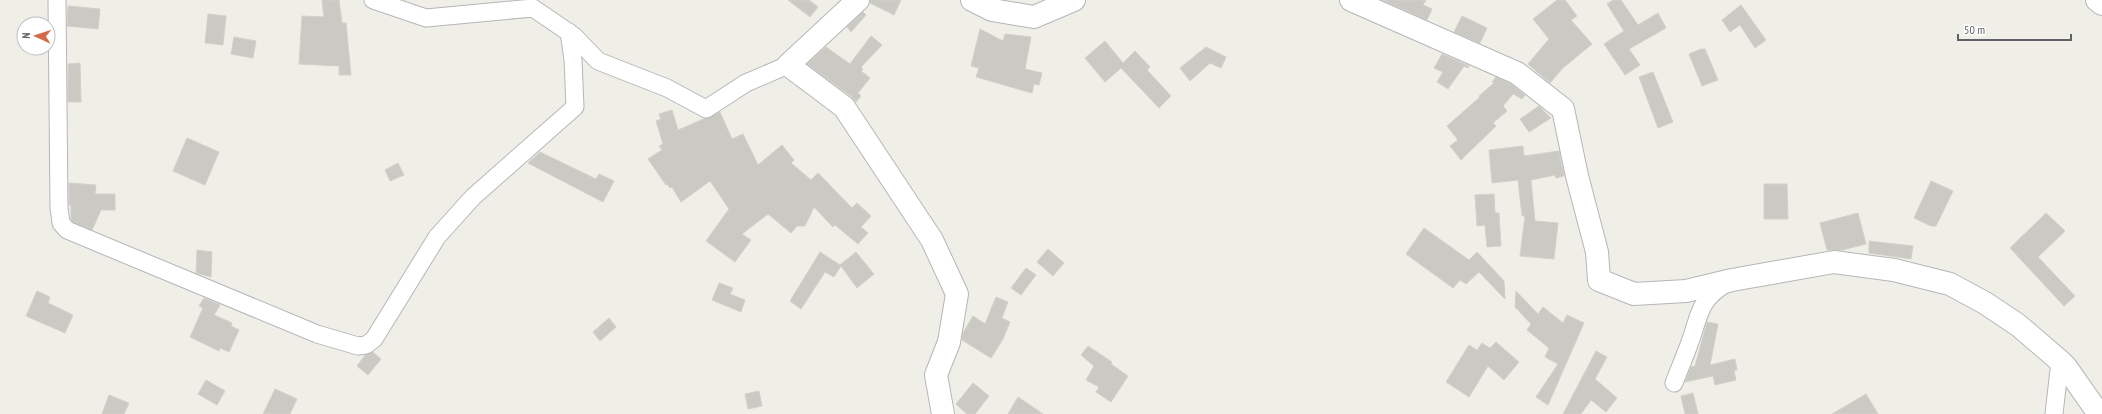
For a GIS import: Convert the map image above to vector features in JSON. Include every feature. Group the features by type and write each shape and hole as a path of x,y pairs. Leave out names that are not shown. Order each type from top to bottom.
{"street":[{"path":"57,0 59,208 61,223 67,230 309,331 358,346 366,345 374,339 437,237 474,197 575,107 573,60 569,32"},
{"path":"373,0 426,18 533,8 569,32 598,61 667,88 706,109 746,83 788,65 858,0"},
{"path":"972,0 992,10 1034,18 1074,0"},
{"path":"1351,0 1517,73 1563,109 1577,176 1597,252 1599,280 1634,294 1686,291 1732,280 1834,262 1894,270 1950,284 1985,303 2018,325 2060,361 2066,367 2099,414"},
{"path":"2097,0 2102,4"},
{"path":"788,65 844,107 932,240 957,294 949,342 936,375 943,414"},
{"path":"1674,383 1690,342 1700,309 1714,291 1732,280"},
{"path":"2054,414 2060,361"}],"building":[{"path":"322,0 339,0 342,23 346,23 351,75 339,75 339,66 299,64 302,16 324,17"},
{"path":"788,0 809,0 818,7 810,17"},
{"path":"870,0 901,0 894,15 870,3"},
{"path":"1382,0 1426,0 1423,5 1432,9 1427,20"},
{"path":"1557,0 1565,0 1577,16 1571,20 1592,44 1563,68 1550,83 1528,64 1549,39 1533,19"},
{"path":"1613,0 1621,0 1638,25 1658,13 1666,28 1629,49 1640,65 1625,75 1604,44 1624,31 1607,4"},
{"path":"1741,5 1766,40 1755,48 1740,25 1730,32 1722,20"},
{"path":"68,6 100,9 98,29 67,26"},
{"path":"863,12 866,15 851,32 847,27"},
{"path":"208,14 226,16 223,45 205,43"},
{"path":"1462,16 1487,28 1480,43 1454,32"},
{"path":"980,29 1003,41 1005,34 1031,37 1025,69 1042,73 1039,85 1034,84 1032,93 976,77 979,68 971,66"},
{"path":"871,36 882,45 861,67 863,69 861,71 870,78 858,93 861,96 856,102 852,97 807,64 826,47 850,64"},
{"path":"234,37 256,41 253,58 231,54"},
{"path":"1105,41 1123,63 1135,51 1150,67 1147,70 1171,96 1159,108 1121,68 1105,82 1085,58"},
{"path":"1206,47 1226,57 1221,68 1210,63 1190,81 1180,68"},
{"path":"1705,49 1718,80 1702,86 1689,54"},
{"path":"1442,54 1469,66 1468,68 1464,66 1448,89 1437,82 1443,72 1434,68"},
{"path":"80,63 81,102 68,102 68,64"},
{"path":"1653,72 1673,122 1658,128 1639,77"},
{"path":"1496,77 1511,84 1525,95 1522,99 1513,94 1503,106 1507,111 1493,123 1496,126 1461,160 1450,146 1458,140 1447,126 1494,83 1492,82"},
{"path":"1539,106 1551,118 1529,132 1520,119"},
{"path":"672,110 678,130 720,112 732,139 743,134 758,165 782,145 794,160 791,163 811,180 818,173 852,208 857,203 871,216 861,227 868,233 858,244 835,225 833,227 814,207 805,226 797,226 791,233 768,214 742,234 751,240 735,262 706,241 729,209 710,181 681,202 672,187 670,188 667,184 666,185 648,159 662,150 659,146 663,144 656,121 661,119 659,114"},
{"path":"187,138 219,152 205,185 173,171"},
{"path":"1523,146 1524,156 1559,151 1564,176 1556,178 1555,175 1531,180 1535,221 1558,223 1554,259 1520,256 1525,216 1522,216 1518,180 1492,183 1489,150"},
{"path":"540,152 596,179 599,174 614,181 603,202 528,163"},
{"path":"398,163 404,175 390,181 385,170"},
{"path":"1931,181 1953,191 1936,226 1931,226 1914,218"},
{"path":"69,183 96,185 95,194 115,194 115,210 101,210 92,230 73,222 71,219 71,205 69,205"},
{"path":"1764,184 1787,184 1788,219 1764,219"},
{"path":"1494,194 1495,213 1499,213 1501,246 1487,247 1485,225 1477,226 1475,195"},
{"path":"1858,213 1866,244 1842,250 1827,250 1820,223"},
{"path":"2046,213 2065,231 2038,257 2075,296 2064,306 2010,248"},
{"path":"1424,228 1469,260 1477,252 1504,281 1505,299 1479,272 1466,284 1460,280 1453,288 1406,254"},
{"path":"1869,241 1913,246 1911,259 1869,253"},
{"path":"1048,249 1064,263 1053,276 1037,262"},
{"path":"197,250 212,252 211,277 196,273"},
{"path":"820,252 840,265 856,252 874,274 857,288 841,266 834,277 825,272 801,309 790,301"},
{"path":"1026,268 1036,275 1021,295 1011,288"},
{"path":"719,283 733,288 730,294 745,300 741,312 712,300"},
{"path":"37,291 50,297 48,303 73,315 65,333 26,316"},
{"path":"1516,291 1538,314 1543,307 1563,323 1567,315 1584,323 1548,405 1536,397 1558,364 1545,357 1549,348 1527,330 1531,324 1515,307"},
{"path":"996,297 1008,302 1002,318 1010,322 1003,339 991,358 962,340 963,333 973,316 985,324"},
{"path":"204,298 220,305 214,315 232,323 231,326 239,330 229,352 220,348 219,351 190,337 203,308 199,306"},
{"path":"609,318 616,327 600,341 593,332"},
{"path":"1707,322 1718,324 1710,365 1735,359 1737,370 1734,371 1736,380 1715,385 1713,376 1685,382 1691,367 1695,366"},
{"path":"1496,342 1519,362 1504,380 1488,366 1469,397 1446,382 1469,345 1477,350 1482,343 1490,348"},
{"path":"1088,346 1112,362 1111,364 1128,376 1111,402 1096,392 1099,387 1086,380 1094,366 1081,355"},
{"path":"1596,351 1607,357 1595,379 1617,398 1606,412 1591,400 1581,414 1563,414"},
{"path":"373,352 381,359 368,375 357,366 365,355"},
{"path":"206,380 225,391 217,405 198,394"},
{"path":"973,383 989,396 975,414 967,414 956,404"},
{"path":"275,389 297,399 290,414 263,414"},
{"path":"759,391 762,406 748,409 745,394"},
{"path":"1693,393 1698,414 1685,414 1681,396"},
{"path":"1866,394 1878,414 1832,414"},
{"path":"109,395 129,403 124,414 102,414"},
{"path":"1018,397 1043,414 1008,414"}]}
